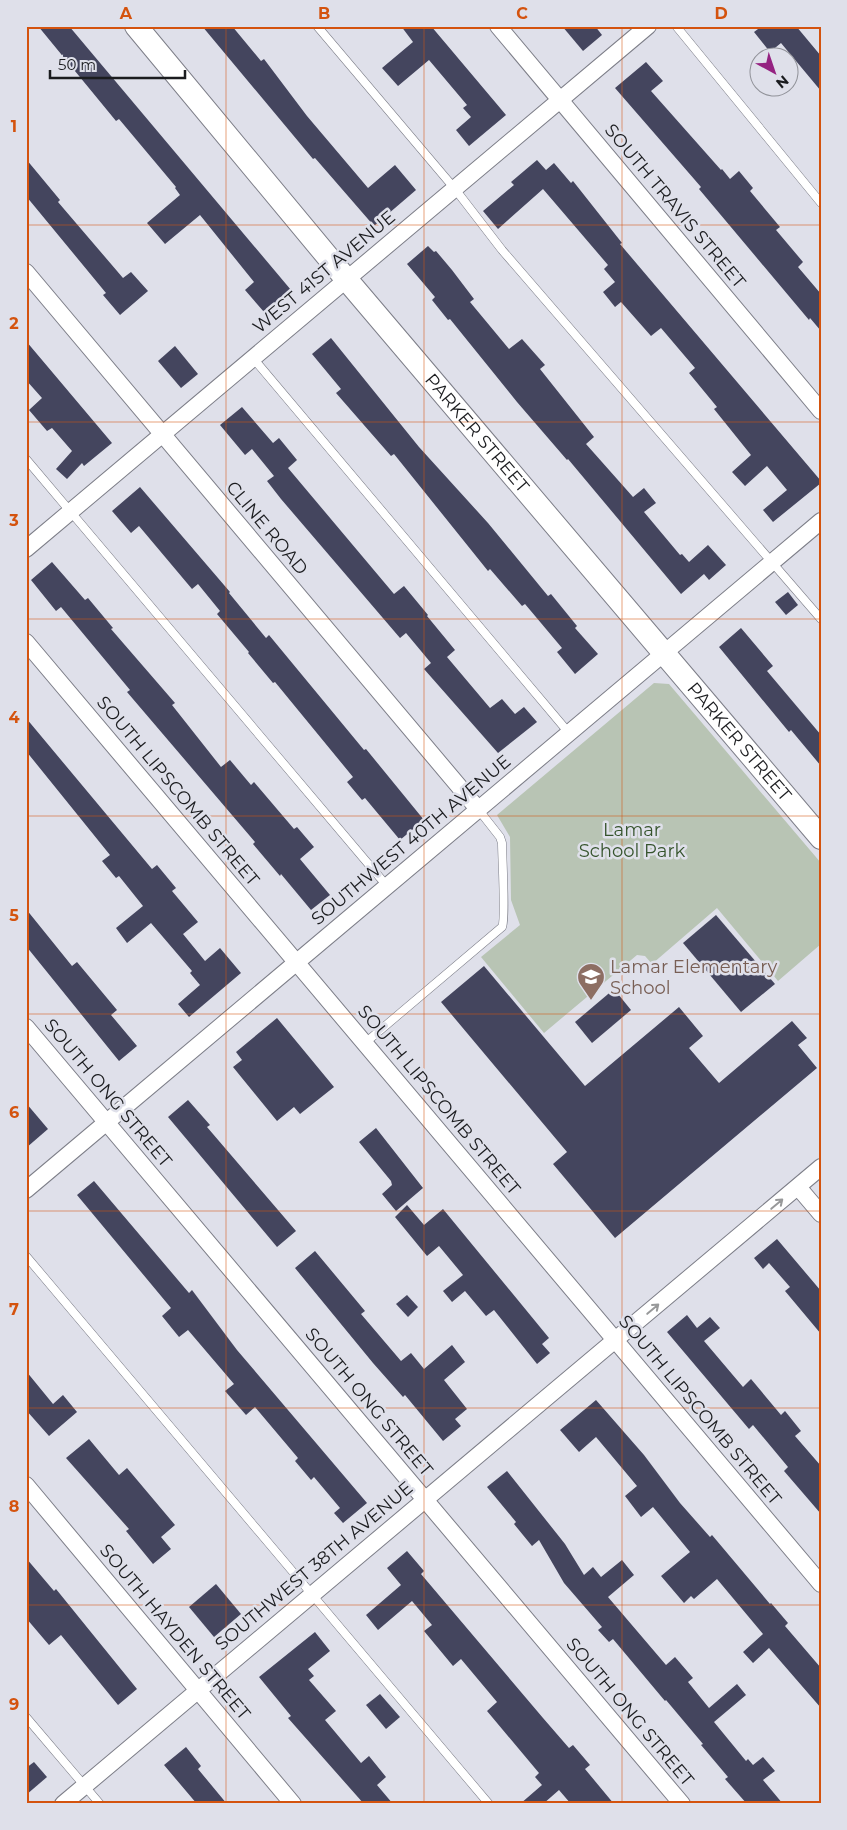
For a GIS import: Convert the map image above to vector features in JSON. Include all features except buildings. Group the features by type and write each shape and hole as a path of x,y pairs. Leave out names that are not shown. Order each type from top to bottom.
{"main road":[{"name":"PARKER STREET","path":"136,26 347,280 821,838"}],"street":[{"name":"SOUTH TRAVIS STREET","path":"498,26 821,411"},
{"name":"WEST 41ST AVENUE","path":"26,549 648,26"},
{"name":"CLINE ROAD","path":"26,272 478,809"},
{"name":"SOUTHWEST 40TH AVENUE","path":"26,1190 821,521"},
{"name":"SOUTH LIPSCOMB STREET","path":"26,642 821,1584"},
{"name":"SOUTH ONG STREET","path":"26,1027 682,1804"},
{"name":"SOUTHWEST 38TH AVENUE","path":"63,1804 821,1167"},
{"path":"798,1187 821,1214"},
{"name":"SOUTH HAYDEN STREET","path":"26,1485 294,1804"}],"lane":[{"path":"317,26 455,190 502,250 821,619"},
{"path":"676,26 821,204"},
{"path":"253,358 569,734"},
{"path":"26,459 387,886"},
{"path":"365,1043 502,927 505,922 502,910 502,843 494,828 478,809"},
{"path":"26,1256 489,1804"},
{"path":"26,1717 100,1804"}],"green space":[{"name":"Lamar School Park","path":"654,683 669,684 821,863 821,944 778,981 717,908 652,964 645,956 637,955 544,1033 481,957 520,925 511,900 510,837 497,815"}],"place":[{"name":"Lamar Elementary School","path":"591,1001"}]}
